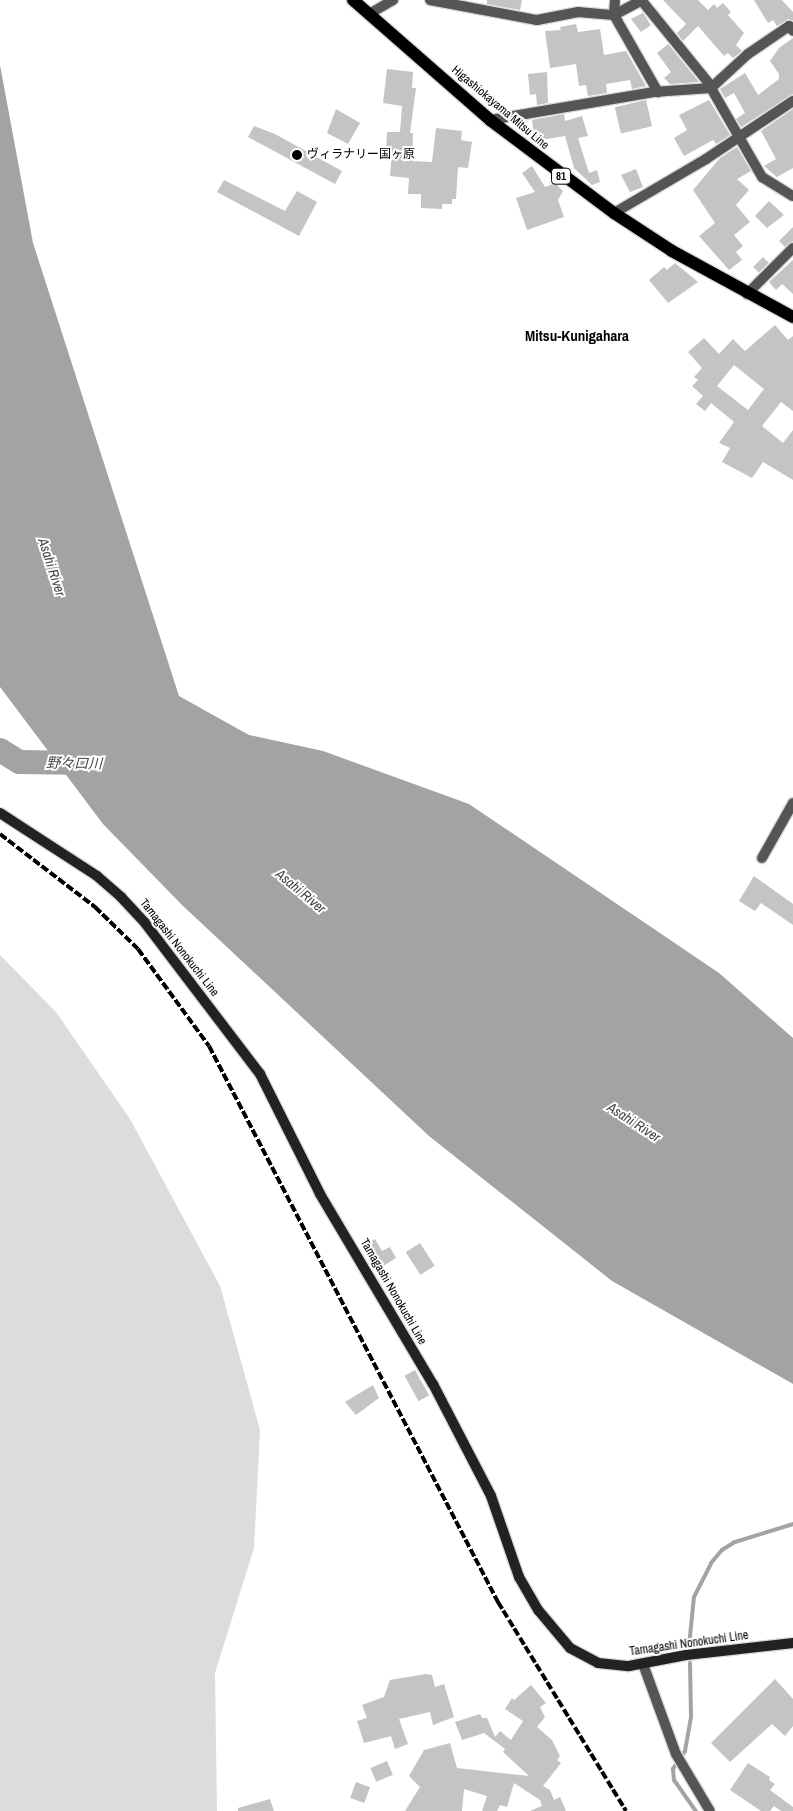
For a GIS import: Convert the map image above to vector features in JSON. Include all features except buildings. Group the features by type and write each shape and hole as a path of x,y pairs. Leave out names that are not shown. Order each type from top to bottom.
{"main road":[{"name":"Higashiokayama Mitsu Line","path":"353,0 490,120 614,214 747,294 793,317"},
{"name":"Tamagashi Nonokuchi Line","path":"0,813 89,870 121,897 145,923 260,1074 320,1194 433,1384 491,1496 519,1577 555,1632 582,1658 615,1666 644,1664 686,1655 793,1643"}],"street":[{"path":"369,14 393,0"},
{"path":"430,0 537,20 578,12 614,15 642,0 712,87 762,177 793,196"},
{"path":"615,0 614,15 658,92"},
{"path":"490,120 658,92 712,87 748,54 789,26 793,31"},
{"path":"614,214 706,159 738,135 793,101"},
{"path":"747,294 793,248"},
{"path":"762,858 793,803"},
{"path":"644,1664 676,1754 710,1811"}],"shaded area":[{"path":"0,955 56,1012 130,1119 220,1286 260,1430 254,1548 215,1673 217,1811 0,1811"}],"water":[{"name":"Asahi River","path":"0,65 33,243 179,696 249,735 323,751 469,804 719,973 793,1038 793,1384 612,1281 429,1136 182,905 103,824 0,687"}],"waterway":[{"name":"野々口川","path":"0,750 19,762 89,763"},
{"path":"689,1646 694,1597 711,1563 722,1550 735,1542 793,1524"},
{"path":"690,1663 691,1717 685,1751 673,1769 674,1780 696,1811"}],"railway":[{"path":"0,834 95,907 138,949 209,1046 498,1602 626,1811"}],"place":[{"name":"ヴィラナリー国ヶ原","path":"297,155"}],"district":[{"name":"Mitsu-Kunigahara","path":"577,336"}]}
